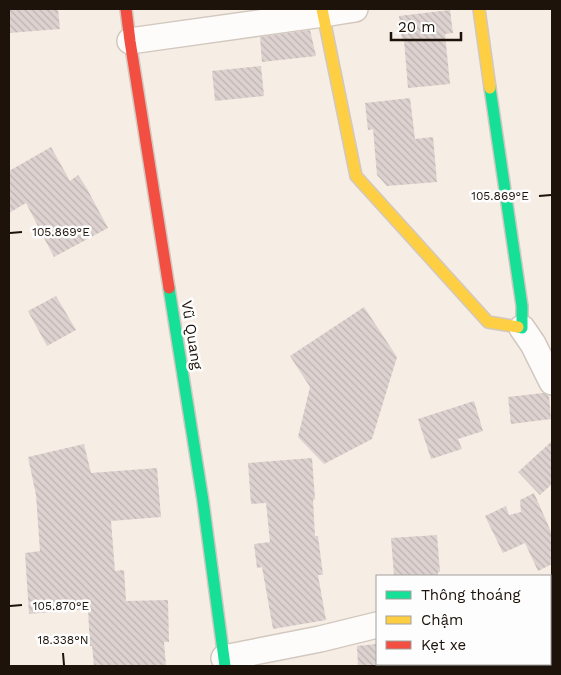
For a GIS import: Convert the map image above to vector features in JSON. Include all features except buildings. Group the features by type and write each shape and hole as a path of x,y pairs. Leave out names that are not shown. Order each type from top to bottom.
{"street":[{"name":"Vũ Quang","path":"126,9 202,491 224,662"},
{"path":"130,41 323,12 355,9"},
{"path":"479,9 522,306 522,328 552,382"},
{"path":"323,12 356,176 488,322 522,328"},
{"path":"224,662 376,625"}],"traffic: fast":[{"path":"490,88 522,306 522,328 518,327"},
{"path":"169,288 203,501 225,666"}],"traffic: slow":[{"path":"322,9 356,176 488,322 518,327"},
{"path":"479,9 490,88"}],"traffic: jam":[{"path":"126,9 169,288"}]}
